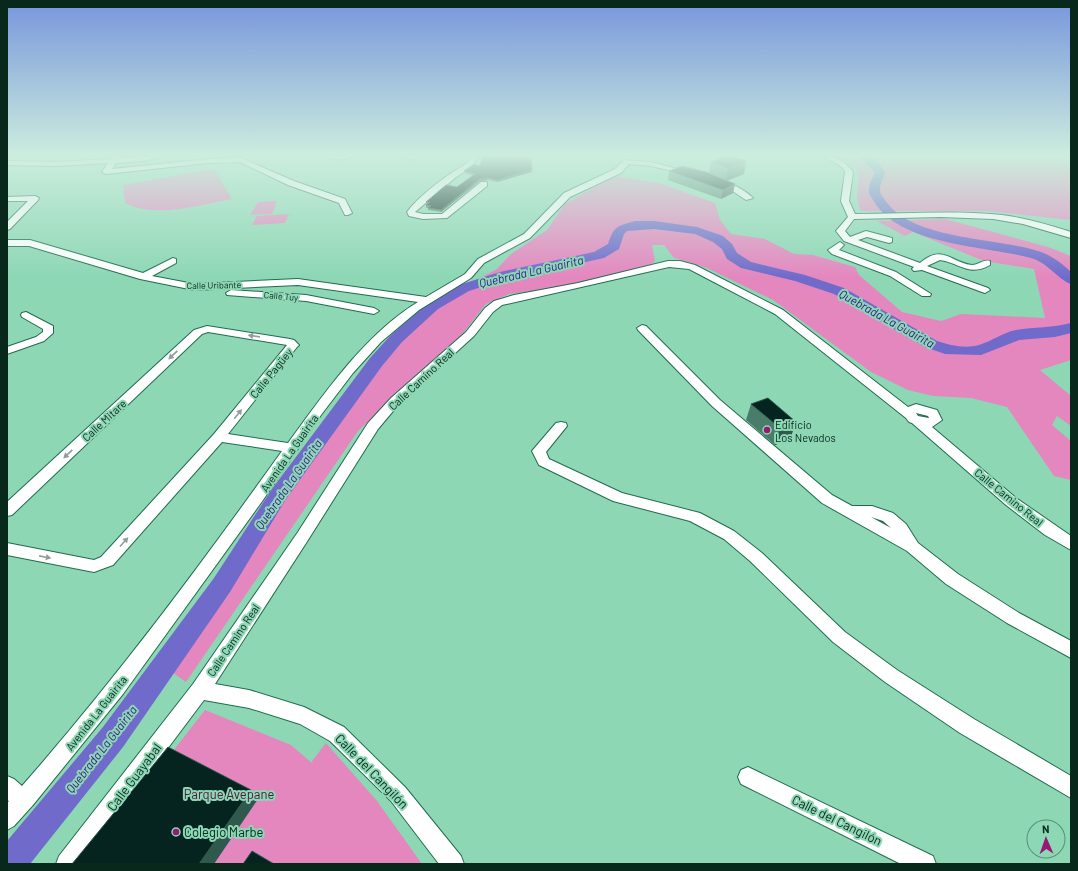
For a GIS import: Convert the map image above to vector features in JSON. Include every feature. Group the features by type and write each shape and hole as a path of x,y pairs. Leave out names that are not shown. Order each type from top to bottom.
{"street":[{"path":"330,197 342,201 348,213"},
{"path":"429,197 412,212 423,217 444,216 468,197"},
{"name":"Avenida La Guairita","path":"7,819 116,688 349,371 377,340 427,300 468,276 481,261 527,236 566,197"},
{"path":"846,197 845,201 852,217"},
{"path":"7,200 35,198 7,227"},
{"path":"985,290 850,240 844,237 840,231 852,217 959,214 994,217 1030,223 1071,235"},
{"path":"7,217 17,216"},
{"path":"850,240 866,234 889,240"},
{"name":"Calle Uribante","path":"7,243 30,243 143,277 172,284 194,287 298,282 427,300"},
{"path":"840,245 833,250 902,278 926,294"},
{"path":"902,278 936,258 978,269 987,264"},
{"path":"143,277 173,261"},
{"name":"Calle Camino Real","path":"200,690 316,517 373,426 395,401 470,334 489,310 498,303 514,298 584,285 668,264 680,264 692,267 779,312 914,418 1002,494 1071,544"},
{"name":"Calle Tuy","path":"194,287 192,293 252,294 300,297 374,311"},
{"path":"7,352 40,339 48,333 49,328 26,315"},
{"path":"642,328 716,403 819,492 841,508 850,512 871,510 886,515 901,527 912,547 952,579 1013,618 1071,650"},
{"name":"Calle Pagüey","path":"7,549 94,566 106,561 219,437 293,345 290,342 202,330"},
{"name":"Calle Mitare","path":"7,511 198,332 202,330"},
{"name":"Calle Camino Real","path":"883,394 933,413 948,447"},
{"path":"922,408 912,409 909,412 914,418 930,424 934,423 936,417"},
{"path":"561,426 539,451 544,462 618,497 695,517 729,535 756,558 839,637 891,676 967,726 1071,788"},
{"path":"219,437 291,448"},
{"name":"Calle Guayabal","path":"67,864 200,690"},
{"name":"Calle del Cangilón","path":"200,690 249,700 304,716 337,734 398,794 453,864"},
{"name":"Calle del Cangilón","path":"748,777 926,864"},
{"path":"7,786 12,792 26,798"}],"green space":[{"path":"124,197 231,197 232,199 192,207 164,210 138,208 125,203"},
{"path":"578,197 697,197 715,203 720,220 731,234 765,239 794,254 813,255 855,267 859,275 902,312 941,321 961,314 1045,318 1034,269 984,261 913,232 905,236 877,221 945,219 1048,247 1071,256 1071,360 1040,370 1071,396 1071,426 1057,416 1052,425 1071,441 1071,480 1054,476 1007,407 971,398 933,396 908,390 871,372 773,300 707,268 674,258 664,245 652,245 655,261 647,268 555,288 509,294 486,304 460,337 358,431 186,682 159,663 344,395 374,357 418,312 497,269 511,254 547,230 565,204"},
{"path":"857,197 1071,197 1071,220 988,211 861,211"},
{"path":"277,201 272,214 250,215 258,202"},
{"path":"289,214 285,223 252,225 257,216"},
{"name":"Parque Avepane","path":"205,710 291,745 313,764 312,761 326,743 377,801 422,864 85,864"}],"building":[{"path":"432,197 458,197 441,210 428,208 431,206 426,205 430,202 426,202"},
{"path":"768,398 796,422 780,428 751,404"},
{"name":"Colegio Marbe","path":"168,747 251,790 199,864 72,864"},
{"path":"252,851 274,864 243,864"}],"waterway":[{"name":"Quebrada La Guairita","path":"877,197 886,211 899,221 940,236 1037,255 1058,267 1071,280"},
{"name":"Quebrada La Guairita","path":"9,864 113,737 222,585 279,494 376,362 396,339 433,306 464,288 500,276 586,259 599,255 614,246 618,232 623,228 635,225 654,225 697,231 718,239 727,247 732,256 746,265 800,278 839,291 878,312 931,344 951,351 981,350 1001,340 1017,335 1055,332 1071,328"}],"place":[{"name":"Edificio Los Nevados","path":"767,430"},
{"name":"Colegio Marbe","path":"176,832"}]}
